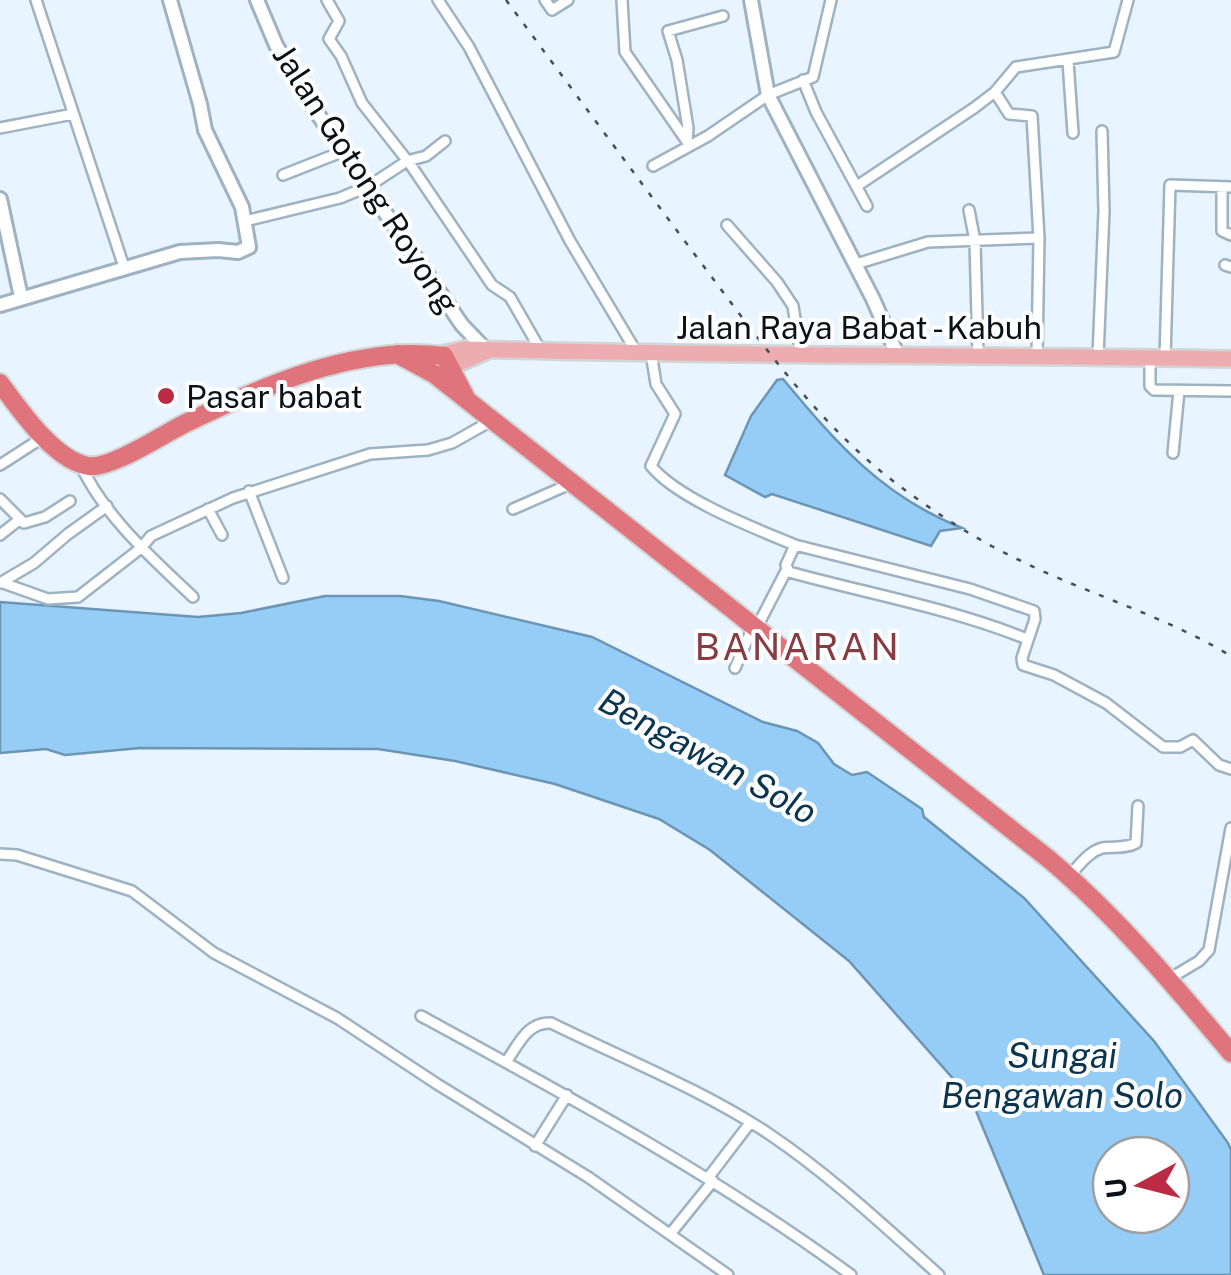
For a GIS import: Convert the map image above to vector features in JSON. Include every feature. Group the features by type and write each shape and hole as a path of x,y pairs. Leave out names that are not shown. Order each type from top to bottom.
{"highway":[{"path":"0,383 66,458 97,466 306,372 397,354 441,365 467,401 1069,876 1169,979 1231,1053"}],"main road":[{"name":"Jalan Raya Babat - Kabuh","path":"441,365 464,350 1231,359"}],"street":[{"path":"36,0 124,266"},
{"path":"0,305 180,252 246,250 249,237 245,221 204,130 170,0"},
{"name":"Jalan Gotong Royong","path":"257,0 276,45 304,94 462,325 487,352"},
{"path":"327,0 339,21 329,36 332,46 342,56 362,103 494,287 510,297 541,352"},
{"path":"438,0 469,47 570,241 644,353 674,414 651,466 660,476 696,500 795,544 970,589 1034,611 1036,618 1021,661 1024,666 1054,675 1106,703 1164,748 1180,747 1193,740 1218,766 1231,769"},
{"path":"545,0 554,10 568,0"},
{"path":"622,0 625,52 688,144"},
{"path":"751,0 768,95 898,354"},
{"path":"653,166 708,136 768,95 814,75 831,0"},
{"path":"857,186 995,92 1016,66 1114,52 1128,0"},
{"path":"688,144 676,54 668,31 722,16"},
{"path":"1068,61 1073,133"},
{"path":"803,80 816,112 868,206"},
{"path":"995,92 1009,114 1032,116 1039,238 1037,356"},
{"path":"0,128 73,114"},
{"path":"1098,357 1104,210 1102,131"},
{"path":"245,221 340,198 426,156 444,141"},
{"path":"283,175 344,151"},
{"path":"1231,234 1222,231 1227,187 1172,184 1168,188 1158,358 1152,389 1231,391"},
{"path":"0,199 21,297"},
{"path":"970,210 975,241 978,354"},
{"path":"727,224 793,306 801,356"},
{"path":"856,264 928,242 1039,238"},
{"path":"1173,453 1179,391"},
{"path":"1,583 48,599 78,596 151,536 249,491 370,454 428,450 452,443 492,421"},
{"path":"0,465 44,436"},
{"path":"80,464 141,548 194,596"},
{"path":"513,510 570,483"},
{"path":"249,491 283,578"},
{"path":"0,499 19,520 29,522 70,501"},
{"path":"1,583 34,563 107,506"},
{"path":"208,509 222,535"},
{"path":"0,536 19,520"},
{"path":"735,668 787,569 795,544"},
{"path":"787,569 968,617 1027,639"},
{"path":"1069,876 1092,852 1136,843 1138,806"},
{"path":"1169,979 1199,961 1209,950 1231,828"},
{"path":"0,854 17,855 132,891 214,953 337,1018 671,1232 728,1275"},
{"path":"421,1016 711,1179 851,1275"},
{"path":"506,1062 531,1026 551,1024 750,1123 850,1195 939,1275"},
{"path":"536,1146 567,1095"},
{"path":"671,1232 750,1123"}],"water":[{"path":"783,379 842,446 884,484 962,528 940,531 931,546 772,494 765,497 725,475 751,416 777,380"},
{"path":"325,596 400,596 439,601 592,637 763,722 797,731 818,743 834,764 852,775 867,772 922,809 924,817 1024,898 1154,1041 1228,1143 1231,1275 1044,1275 971,1099 849,961 710,850 659,819 555,784 455,761 378,749 140,748 65,755 46,749 0,753 0,602 198,617 241,613"}],"railway":[{"path":"506,0 772,356 819,412 872,464 943,517 1002,552 1179,628 1231,656"}],"place":[{"name":"Pasar babat","path":"166,396"}],"district":[{"name":"BANARAN","path":"798,646"}],"water label":[{"name":"Bengawan Solo","path":"708,756"},
{"name":"Sungai Bengawan Solo","path":"1062,1075"}]}
